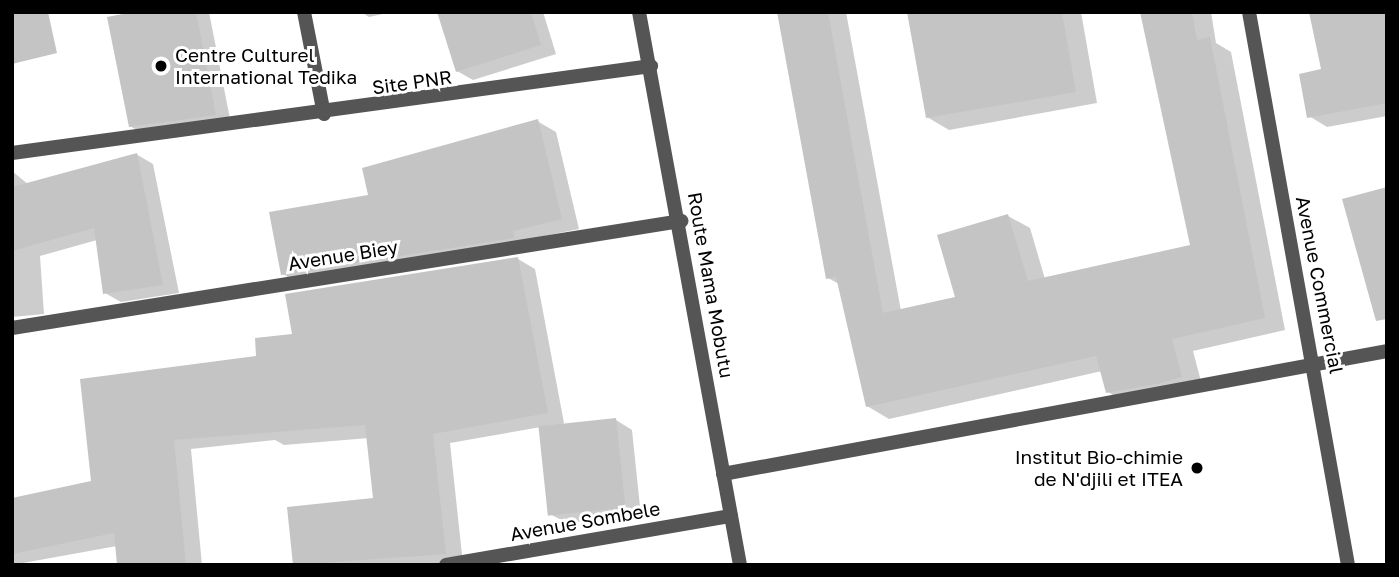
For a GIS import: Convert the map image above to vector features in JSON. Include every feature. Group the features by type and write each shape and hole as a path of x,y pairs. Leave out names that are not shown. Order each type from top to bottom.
{"street":[{"path":"304,12 324,114"},
{"name":"Route Mama Mobutu","path":"639,12 681,221 740,565"},
{"name":"Avenue Commercial","path":"1249,12 1316,365 1348,565"},
{"name":"Site PNR","path":"12,153 324,114 651,66"},
{"name":"Avenue Biey","path":"12,328 681,221"},
{"path":"723,474 1387,351"},
{"name":"Avenue Sombele","path":"446,565 731,516"}],"building":[{"path":"12,12 48,12 57,53 12,64"},
{"name":"Centre Culturel International Tedika","path":"133,12 196,12 216,115 129,127 107,17"},
{"path":"437,12 531,12 541,45 456,72"},
{"path":"777,12 828,12 883,313 955,297 937,235 1008,214 1028,281 1190,245 1140,12 1192,12 1197,40 1210,37 1265,318 1172,339 1182,377 1157,384 1106,393 1096,356 866,407 836,277 826,279"},
{"path":"907,12 1062,12 1076,92 926,118"},
{"path":"1309,12 1387,12 1387,103 1307,118 1299,74 1321,69"},
{"path":"538,119 562,219 513,231 514,238 281,275 269,212 368,195 362,168"},
{"path":"137,153 163,285 103,294 94,228 12,251 12,187"},
{"path":"1387,187 1387,319 1376,321 1342,199"},
{"path":"518,257 548,413 433,434 446,554 293,565 287,507 373,498 365,425 174,440 186,565 117,565 114,533 12,554 12,498 91,481 80,379 256,356 255,338 292,334 285,294"},
{"path":"616,418 625,508 548,516 538,426"}],"place":[{"name":"Centre Culturel International Tedika","path":"161,66"},
{"name":"Institut Bio-chimie de N'djili et ITEA","path":"1197,468"}]}
